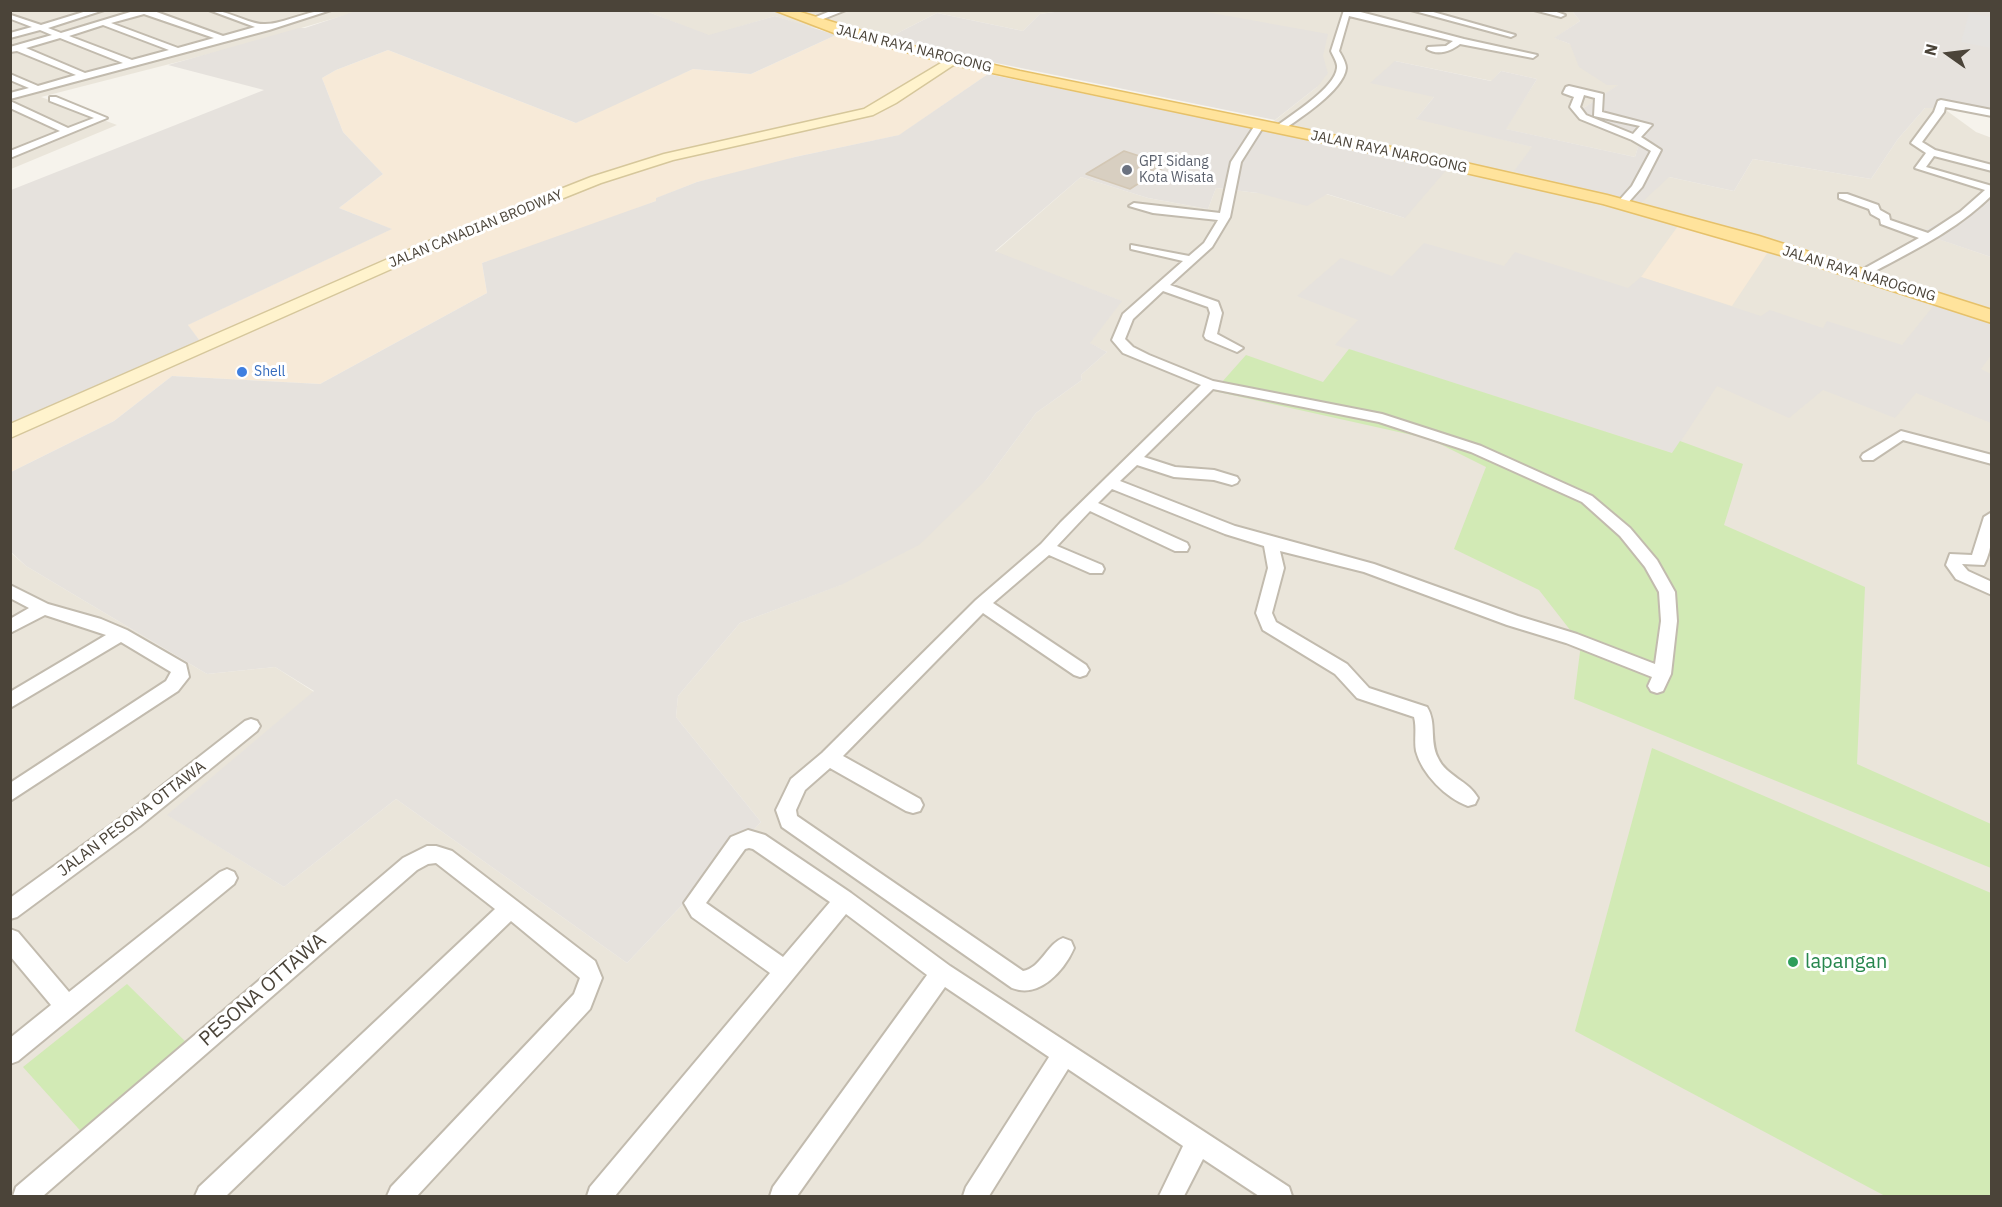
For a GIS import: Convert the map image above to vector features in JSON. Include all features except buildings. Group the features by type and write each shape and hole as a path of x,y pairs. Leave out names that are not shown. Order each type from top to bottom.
{"main road":[{"name":"JALAN RAYA NAROGONG","path":"780,10 869,40 951,61 1280,128 1622,204 1862,274 1992,318"}],"street":[{"path":"10,36 100,10"},
{"path":"213,10 266,28"},
{"path":"286,10 305,17"},
{"path":"10,96 327,10"},
{"path":"810,21 842,10"},
{"path":"1414,10 1511,35"},
{"path":"1450,20 1463,10"},
{"path":"1538,10 1561,15"},
{"path":"14,49 146,11 225,39"},
{"path":"1280,128 1325,94 1340,74 1342,66 1335,51 1347,12 1455,37 1459,41 1533,55"},
{"path":"12,15 30,13"},
{"path":"12,15 130,63"},
{"path":"104,23 178,51"},
{"path":"1431,49 1448,49 1459,41"},
{"path":"14,49 83,75"},
{"name":"JALAN CANADIAN BRODWAY","path":"10,432 435,244 556,195 669,157 868,112 891,100 951,61"},
{"path":"10,77 36,88"},
{"path":"1622,204 1637,187 1656,150 1635,138 1583,117 1575,107 1579,95 1568,93 1569,90 1600,96 1597,114 1647,125 1635,138"},
{"path":"10,155 102,118 53,99"},
{"path":"1992,113 1941,103 1939,112 1916,143 1931,152 1992,168"},
{"path":"10,104 69,132"},
{"path":"1111,483 1230,530 1270,543 1368,568 1513,621 1571,638 1660,680 1669,621 1667,592 1651,564 1625,532 1587,499 1476,449 1382,418 1210,384 1144,358 1128,350 1118,340 1127,317 1208,245 1225,217 1236,162 1260,124"},
{"path":"1930,155 1914,172 1915,174 1990,192"},
{"path":"1862,274 1962,216 1990,192"},
{"path":"1843,196 1874,207 1876,213 1885,217 1886,222 1928,237"},
{"path":"1134,206 1225,217"},
{"path":"1135,247 1193,260"},
{"path":"1160,286 1214,305 1216,313 1210,336 1237,348"},
{"path":"1063,948 1035,979 1020,981 789,821 786,810 798,785 829,758 982,604 1047,548 1066,526 1210,384"},
{"path":"1868,457 1901,435 1992,460"},
{"path":"1135,459 1174,472 1214,475 1232,480"},
{"path":"1089,505 1181,547"},
{"path":"1992,517 1978,561 1956,558 1954,565 1962,575 1992,589"},
{"path":"1270,543 1276,568 1264,613 1269,626 1341,669 1363,693 1421,712 1425,720 1425,747 1430,765 1439,776 1468,798"},
{"path":"1047,548 1096,569"},
{"path":"10,591 43,608 95,623 121,634 180,669 180,677 172,686 10,793"},
{"path":"982,604 1080,670"},
{"path":"10,627 43,608"},
{"path":"10,701 121,634"},
{"name":"JALAN PESONA OTTAWA","path":"10,910 133,820 251,726"},
{"path":"829,758 913,805"},
{"path":"784,970 699,910 694,903 738,843 748,838 759,841 844,900 942,973 1198,1140 1280,1197"},
{"name":"PESONA OTTAWA","path":"25,1197 418,859 431,854 445,857 511,908 587,968 591,978 582,1001 400,1197"},
{"path":"10,1053 227,878"},
{"path":"599,1197 844,900"},
{"path":"208,1197 511,908"},
{"path":"10,939 67,1007"},
{"path":"782,1197 942,973"},
{"path":"975,1197 1064,1054"},
{"path":"1171,1197 1198,1140"}],"shaded area":[{"path":"359,10 646,11 709,35 775,16 836,35 751,74 693,69 576,123 388,50 336,70 322,78 343,132 383,174 339,208 392,229 188,325 200,341 11,427 11,190 264,90 168,65 305,28"},
{"path":"11,11 359,11 240,46 41,97 117,125 11,169"},
{"path":"646,11 1062,11 1040,14 1023,31 937,13 884,40 804,26 775,16 709,36"},
{"path":"1062,11 1201,11 1328,34 1323,56 1328,73 1317,87 1275,120 884,40 937,13 1023,31 1040,14"},
{"path":"1201,11 1572,11 1580,21 1555,38 1570,44 1619,85 1576,113 1641,138 1635,157 1505,129 1537,79 1501,71 1492,81 1395,61 1434,97 1417,118 1533,147 1515,171 1669,177 1734,191 1753,159 1871,179 1898,139 1925,108 1943,108 1976,132 1992,138 1991,184 1976,203 1921,233 1991,257 1991,1196 11,1196 10,552 26,566 207,674 275,667 314,692 168,815 284,887 396,799 627,963 761,822 676,717 678,696 740,623 840,585 987,479 1036,413 1082,380 1081,375 1107,352 1089,343 1121,301 995,252 1081,177 1148,198 1208,209 1216,188 1258,193 1326,194 1405,218 1264,129 1317,87"},
{"path":"1572,11 1991,11 1991,116 1943,108 1925,108 1898,139 1871,179 1753,159 1734,191 1669,177 1641,203 1514,171 1532,147 1416,119 1434,97 1370,83 1395,61 1491,81 1501,71 1537,79 1506,129 1635,157 1641,137 1576,113 1618,85 1607,85 1579,67 1570,44 1554,38 1580,21"},
{"path":"1969,13 1991,17 1991,48 1961,42"},
{"path":"836,35 988,74 900,135 795,157 766,167 697,182 657,198 656,201 573,233 482,263 487,293 320,384 172,376 114,421 11,472 11,427 200,341 187,325 391,229 339,208 383,174 343,132 322,78 336,70 388,50 576,123 599,110 693,69 751,74"},
{"path":"988,74 1448,168 1405,218 1327,194 1307,206 1258,193 1216,188 1208,209 1148,198 1081,177 995,251 1122,301 1090,343 1107,352 1081,375 1082,380 1036,413 987,479 919,545 841,585 740,623 678,696 676,717 761,822 627,963 396,799 284,887 167,815 314,691 275,667 207,674 26,566 11,552 11,472 114,421 172,376 320,384 487,293 482,263 656,201 656,198 697,182 795,157 899,135"},
{"path":"1991,184 1991,257 1920,233 1976,203"},
{"path":"1678,226 1768,252 1732,306 1641,277"},
{"path":"1424,243 1504,266 1515,252 1628,288 1641,277 1761,316 1770,310 1823,328 1827,321 1902,345 1935,304 1991,324 1991,355 1981,369 1991,374 1991,423 1916,393 1895,418 1823,390 1789,418 1717,386 1673,453 1335,345 1358,320 1297,296 1341,258 1392,276"}],"green space":[{"path":"1349,349 1672,453 1680,441 1743,464 1724,525 1865,587 1857,764 1991,824 1991,868 1574,699 1581,644 1539,590 1454,549 1486,467 1430,439 1214,391 1246,355 1323,382"},
{"name":"lapangan","path":"1652,748 1991,893 1991,1196 1885,1196 1575,1031"},
{"path":"127,984 191,1047 86,1137 23,1067"}],"place":[{"name":"GPI Sidang Kota Wisata","path":"1127,170"},
{"name":"Shell","path":"242,372"},
{"name":"lapangan","path":"1793,962"}]}
